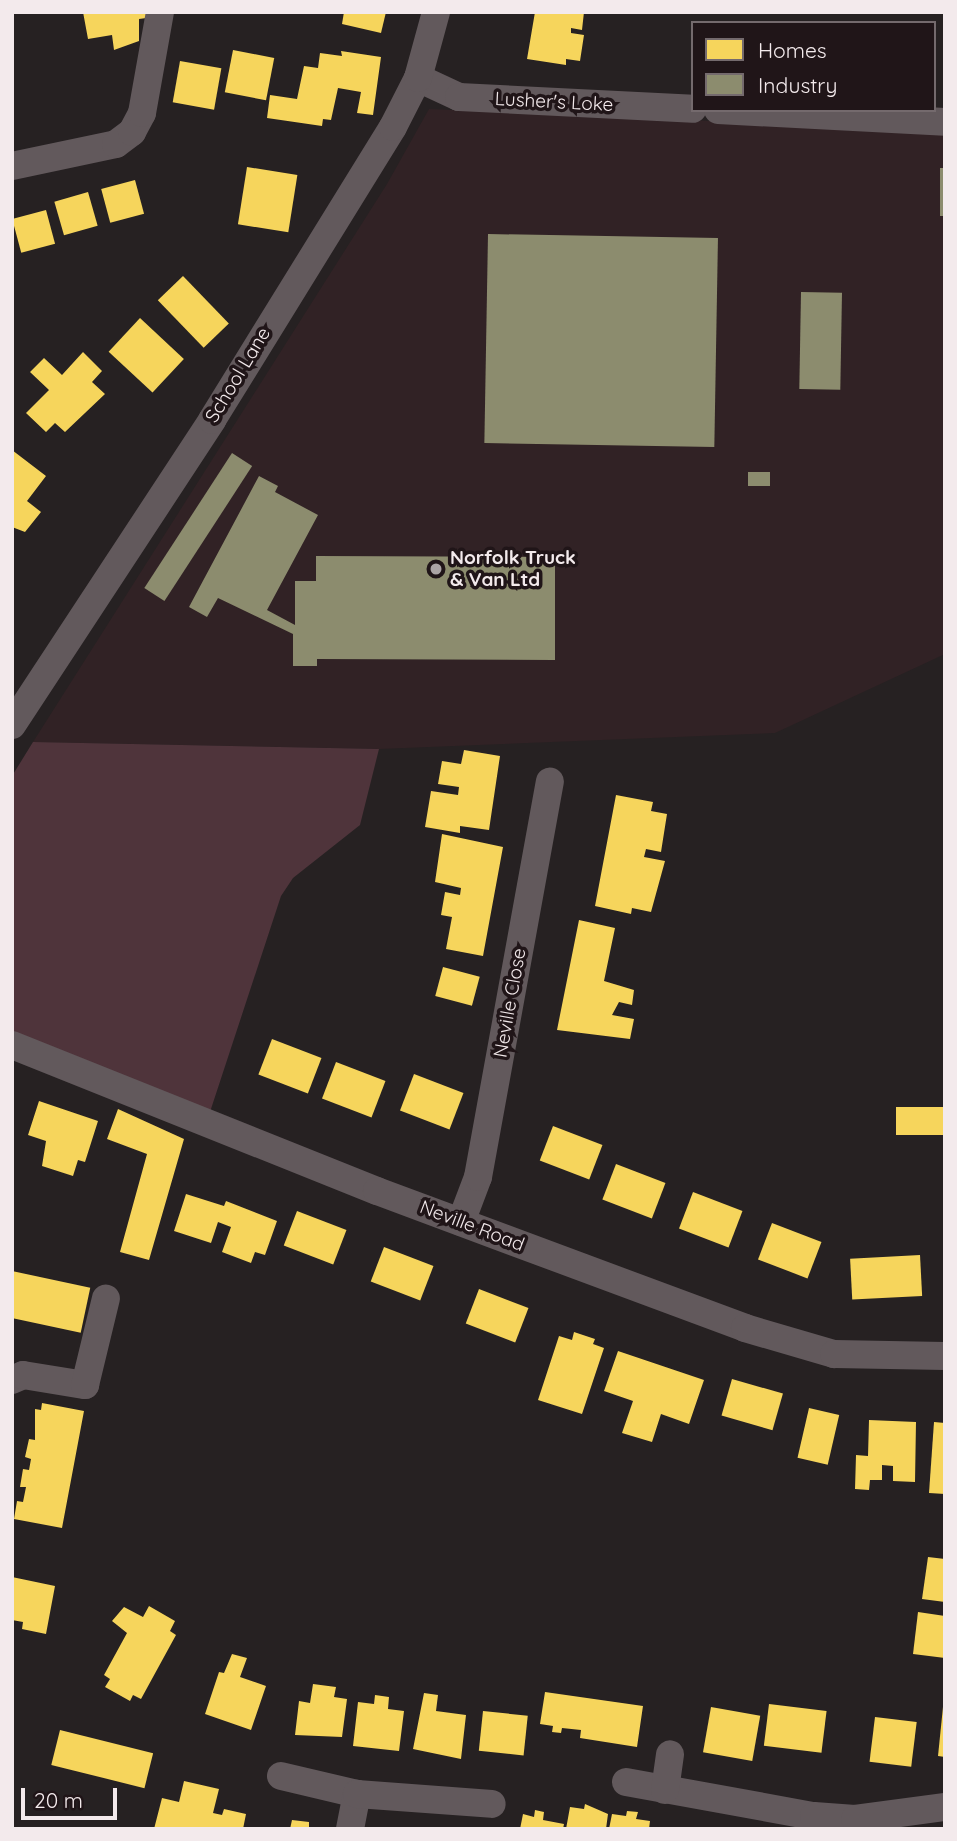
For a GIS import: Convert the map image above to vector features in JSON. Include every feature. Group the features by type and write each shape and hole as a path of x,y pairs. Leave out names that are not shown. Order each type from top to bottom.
{"street":[{"path":"12,166 116,144 132,132 142,113 160,12"},
{"name":"School Lane","path":"12,725 212,420 393,127 418,78 436,12"},
{"name":"Lusher's Loke","path":"418,78 459,97 691,109"},
{"path":"756,112 945,122"},
{"name":"Neville Close","path":"461,1222 478,1177 550,782"},
{"name":"Neville Road","path":"12,1045 461,1222 783,1341 834,1354 945,1356"},
{"path":"12,1380 23,1375 85,1385 106,1298"},
{"path":"664,1790 670,1754"},
{"path":"281,1776 357,1794 492,1804"},
{"path":"625,1782 814,1816 855,1819 945,1807"},
{"path":"350,1829 357,1794"}],"shaded area":[{"path":"429,109 945,131 945,654 775,733 379,749 33,742 387,184"},
{"path":"33,742 379,749 360,825 293,878 281,896 209,1115 12,1041 12,776"}],"building: Homes":[{"path":"83,12 153,12 154,17 139,19 139,41 114,50 112,35 88,39"},
{"path":"344,12 386,12 381,33 342,24"},
{"path":"535,12 584,12 582,30 571,28 571,33 584,35 580,61 566,59 566,65 527,59"},
{"path":"233,50 274,58 266,100 225,92"},
{"path":"341,51 381,57 373,115 357,113 361,92 338,88 331,120 323,119 322,126 267,118 270,95 297,99 304,66 318,68 320,53 342,56"},
{"path":"180,61 221,68 214,110 173,102"},
{"path":"247,167 297,175 288,232 238,224"},
{"path":"135,180 144,214 110,223 101,189"},
{"path":"88,192 98,226 64,235 54,202"},
{"path":"46,210 55,244 21,253 12,219"},
{"path":"183,276 229,323 204,348 158,300"},
{"path":"140,318 184,359 153,393 109,352"},
{"path":"83,352 102,371 92,382 105,394 65,432 55,423 46,432 26,413 49,390 30,372 44,358 62,375"},
{"path":"12,450 46,476 27,501 41,512 25,532 12,527"},
{"path":"464,750 500,756 489,830 460,826 460,833 425,827 431,791 458,795 459,787 438,784 442,761 461,764"},
{"path":"616,795 653,802 651,811 667,814 661,852 646,849 644,857 665,861 651,912 632,908 631,914 595,906"},
{"path":"442,834 503,847 483,956 446,949 452,917 441,915 445,892 460,895 461,888 435,882"},
{"path":"579,920 615,928 604,981 634,990 632,1005 619,1002 612,1015 634,1019 630,1039 557,1030"},
{"path":"443,967 480,977 472,1006 435,996"},
{"path":"272,1039 321,1058 308,1093 258,1074"},
{"path":"336,1062 385,1081 372,1117 322,1098"},
{"path":"414,1074 463,1093 450,1129 400,1110"},
{"path":"39,1101 98,1121 85,1162 78,1160 73,1176 42,1166 46,1141 28,1135"},
{"path":"896,1107 945,1107 945,1135 896,1135"},
{"path":"118,1109 184,1139 149,1260 120,1252 147,1154 107,1139"},
{"path":"553,1126 602,1145 589,1180 540,1161"},
{"path":"616,1164 665,1183 652,1218 602,1199"},
{"path":"693,1192 742,1211 729,1247 679,1228"},
{"path":"186,1194 224,1206 226,1201 277,1221 265,1255 255,1252 251,1263 222,1252 231,1227 218,1222 211,1243 174,1231"},
{"path":"297,1211 346,1230 333,1265 284,1246"},
{"path":"772,1223 821,1242 808,1278 758,1259"},
{"path":"384,1247 433,1266 420,1301 371,1282"},
{"path":"920,1255 922,1296 852,1300 850,1259"},
{"path":"12,1271 90,1288 81,1333 12,1318"},
{"path":"479,1289 528,1308 515,1343 466,1324"},
{"path":"574,1332 595,1339 593,1344 604,1348 582,1414 538,1400 559,1336 572,1340"},
{"path":"618,1351 704,1380 689,1424 661,1414 652,1442 622,1433 633,1401 604,1391"},
{"path":"732,1379 783,1394 772,1430 722,1416"},
{"path":"42,1403 84,1411 62,1528 14,1519 17,1501 23,1502 26,1487 20,1487 23,1469 29,1470 31,1459 25,1457 29,1439 35,1440 35,1409 41,1410"},
{"path":"809,1408 839,1415 828,1465 798,1458"},
{"path":"869,1420 916,1422 915,1482 893,1481 893,1466 882,1465 882,1480 870,1480 869,1490 855,1489 856,1455 868,1456"},
{"path":"934,1422 945,1423 945,1494 929,1493"},
{"path":"928,1557 945,1559 945,1602 922,1599"},
{"path":"12,1577 55,1586 46,1634 22,1629 23,1622 12,1620"},
{"path":"149,1606 175,1621 170,1631 176,1635 141,1699 133,1695 130,1701 105,1687 110,1679 104,1675 127,1633 112,1621 124,1607 143,1617"},
{"path":"918,1612 945,1616 945,1658 913,1654"},
{"path":"232,1654 247,1658 240,1677 266,1686 251,1730 205,1714 219,1672 224,1673"},
{"path":"313,1684 336,1687 334,1697 347,1699 342,1737 295,1735 299,1701 310,1703"},
{"path":"545,1692 643,1706 637,1747 580,1738 581,1730 562,1728 561,1733 552,1732 553,1726 540,1724"},
{"path":"424,1693 438,1695 436,1711 466,1715 461,1759 413,1749"},
{"path":"375,1695 389,1697 388,1709 404,1711 399,1751 353,1746 358,1702 374,1704"},
{"path":"769,1704 827,1711 821,1753 764,1746"},
{"path":"711,1707 760,1716 752,1761 703,1752"},
{"path":"945,1707 945,1757 938,1756"},
{"path":"483,1711 528,1716 524,1755 479,1751"},
{"path":"875,1717 917,1722 911,1767 870,1762"},
{"path":"60,1730 153,1753 144,1788 51,1765"},
{"path":"184,1781 219,1789 213,1813 222,1815 224,1809 246,1814 243,1829 154,1829 162,1798 179,1802"},
{"path":"585,1804 608,1814 606,1829 566,1829 570,1807 584,1809"},
{"path":"535,1810 544,1812 543,1820 564,1824 563,1829 520,1829 523,1814 534,1817"},
{"path":"627,1811 638,1812 636,1819 650,1821 649,1829 609,1829 612,1814 626,1816"},
{"path":"292,1820 309,1822 309,1829 290,1829"}],"building: Industry":[{"path":"940,168 945,168 945,216 940,216"},
{"path":"488,234 718,238 714,447 484,443"},
{"path":"801,292 842,293 840,390 799,389"},
{"path":"232,453 252,466 164,601 144,588"},
{"path":"748,472 770,472 770,486 748,486"},
{"name":"Norfolk Truck & Van Ltd","path":"259,476 278,486 275,492 318,515 267,610 295,625 295,581 316,581 316,556 555,557 555,660 317,659 317,666 293,666 293,634 218,598 207,617 189,607"}],"place":[{"name":"Norfolk Truck & Van Ltd","path":"436,569"}]}
